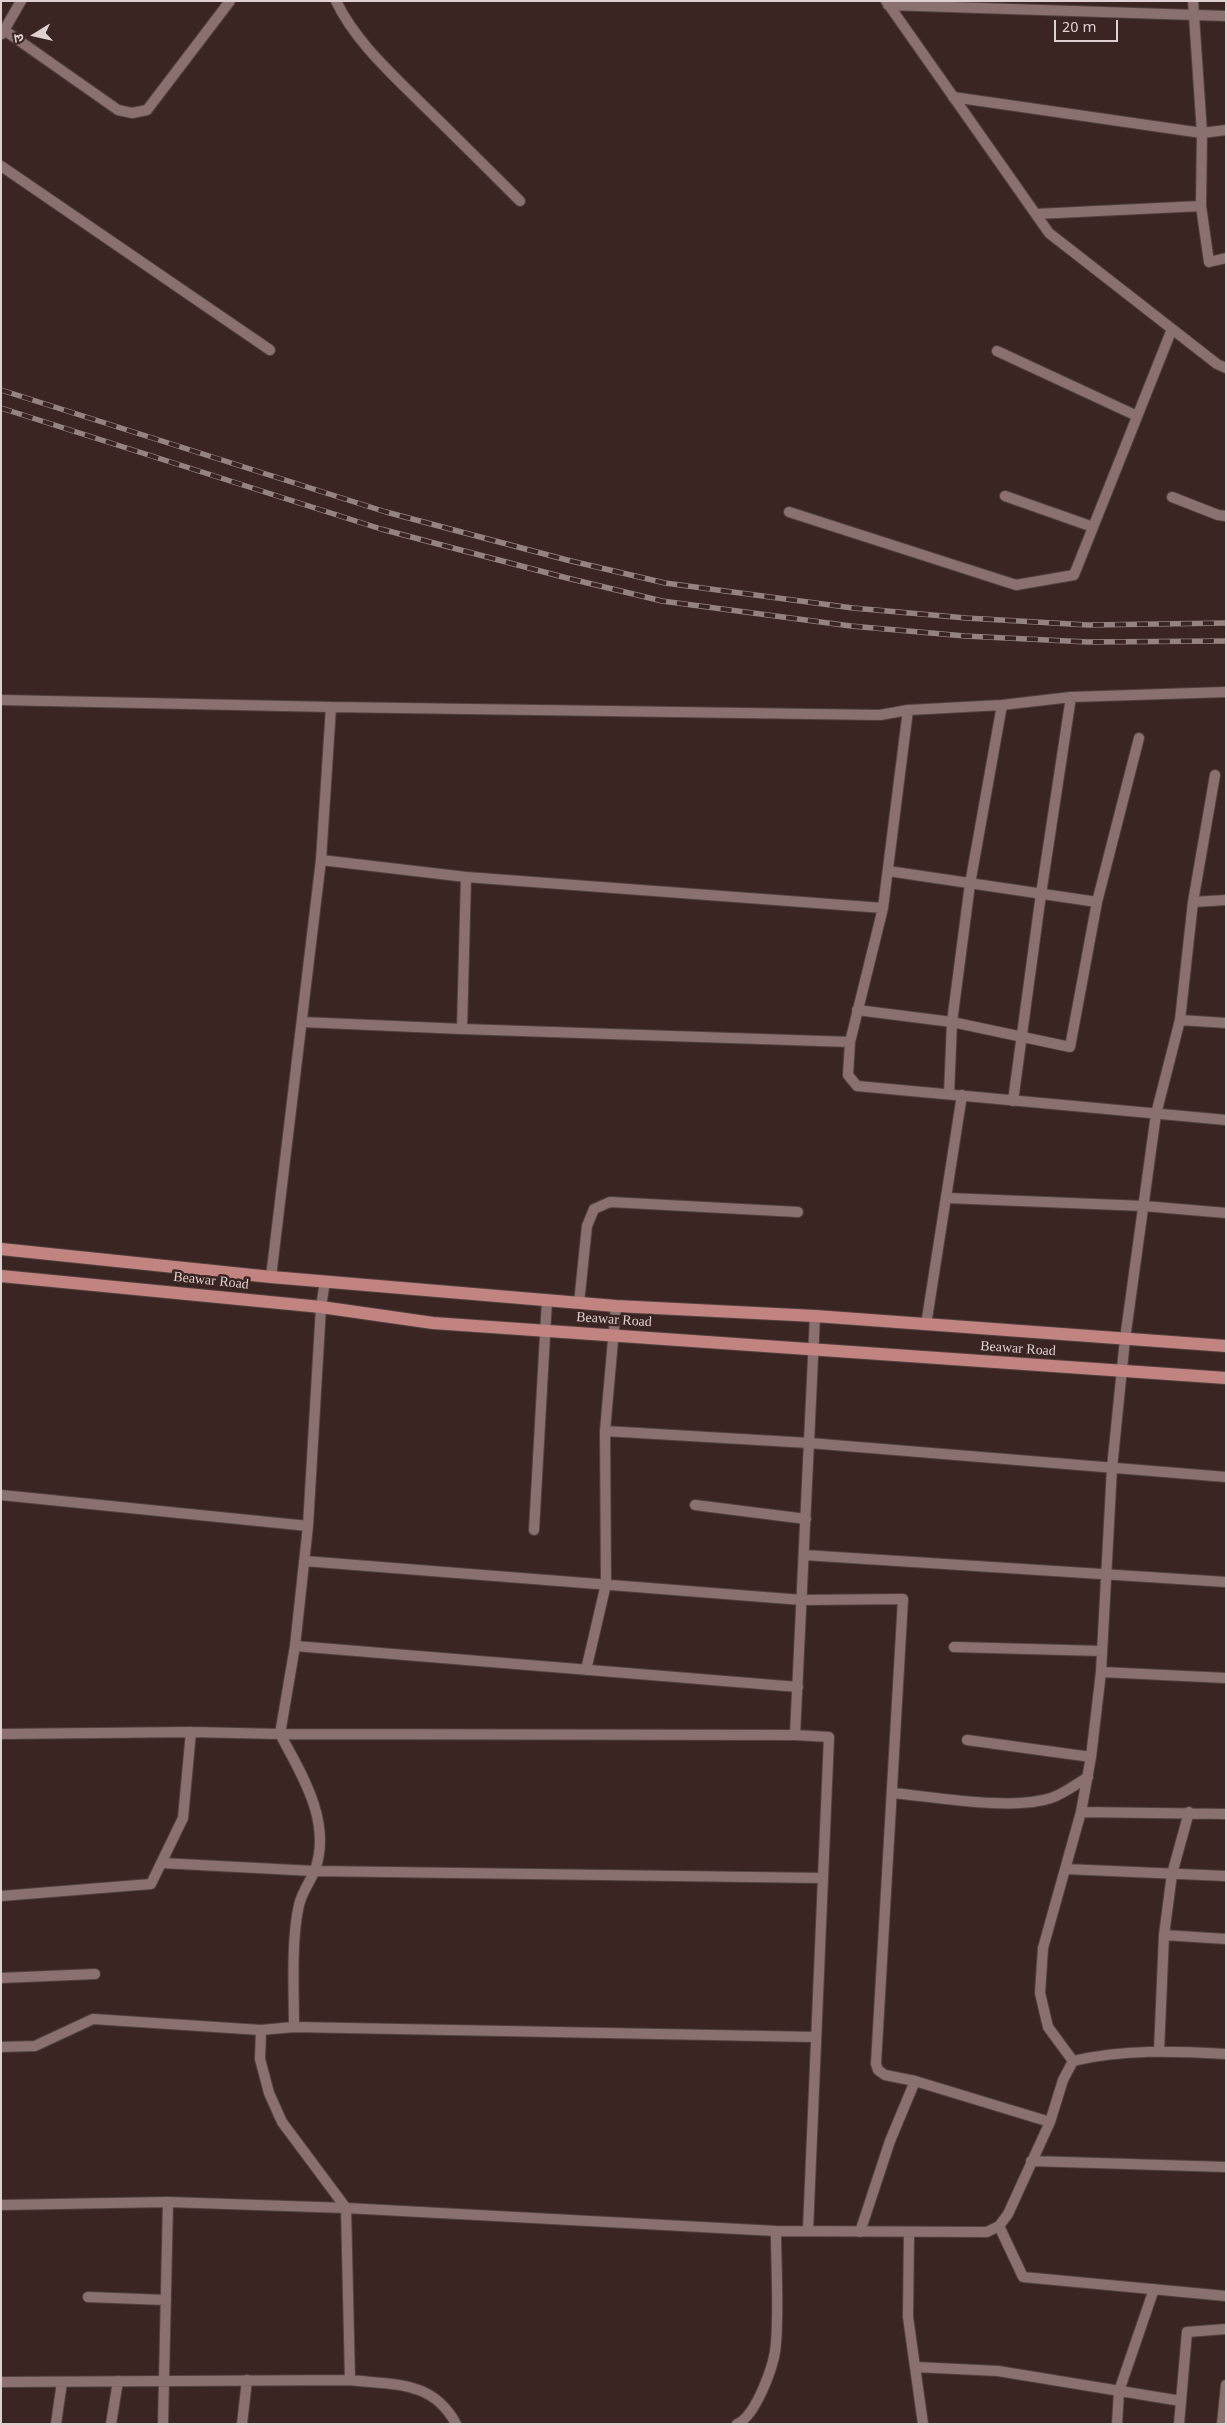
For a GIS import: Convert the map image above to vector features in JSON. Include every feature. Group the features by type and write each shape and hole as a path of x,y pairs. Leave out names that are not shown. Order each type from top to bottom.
{"main road":[{"name":"Beawar Road","path":"1,1249 271,1277 616,1306 815,1316 1226,1346"},
{"name":"Beawar Road","path":"1,1276 321,1308 433,1323 1226,1378"}],"street":[{"path":"21,1 3,33 118,110 132,113 147,110 230,1"},
{"path":"336,1 342,14 364,44 520,201"},
{"path":"1193,1 1202,133 1201,206 1209,262 1226,258"},
{"path":"887,3 1226,16"},
{"path":"887,3 1049,233 1217,364 1226,368"},
{"path":"953,97 1202,133 1226,130"},
{"path":"1,166 270,350"},
{"path":"1036,214 1201,206"},
{"path":"789,512 1016,585 1074,575 1172,329"},
{"path":"997,351 1137,416"},
{"path":"1005,496 1093,527"},
{"path":"1172,497 1218,516 1226,516"},
{"path":"1,700 331,708 880,714 908,710 1002,705 1072,697 1226,692"},
{"path":"1013,1101 1041,894 1072,697"},
{"path":"949,1094 952,1022 970,884 1002,705"},
{"path":"271,1277 321,860 331,708"},
{"path":"908,710 883,908 850,1042 848,1075 857,1086 1226,1120"},
{"path":"857,1010 952,1022 1070,1047 1097,902 1139,738"},
{"path":"1073,2061 1048,2026 1040,1993 1043,1948 1081,1812 1091,1757 1101,1672 1112,1468 1125,1339 1156,1114 1180,1020 1193,902 1215,775"},
{"path":"321,860 466,877 883,908"},
{"path":"888,871 1097,902"},
{"path":"462,1029 466,877"},
{"path":"1193,902 1226,900"},
{"path":"1180,1020 1226,1023"},
{"path":"302,1022 850,1042"},
{"path":"926,1325 962,1095"},
{"path":"947,1198 1144,1206 1226,1213"},
{"path":"579,1303 587,1226 594,1209 610,1202 798,1212"},
{"path":"294,2027 298,1905 304,1887 314,1871 319,1851 318,1818 306,1783 280,1734 295,1646 308,1526 321,1308 325,1281"},
{"path":"534,1530 547,1331 547,1300"},
{"path":"586,1670 606,1584 604,1431 616,1306"},
{"path":"795,1735 815,1316"},
{"path":"604,1431 809,1444 1226,1477"},
{"path":"1,1496 308,1526"},
{"path":"695,1505 806,1519"},
{"path":"804,1555 1226,1582"},
{"path":"304,1561 802,1600 903,1599 876,2064 878,2070 885,2076 914,2081 1050,2122"},
{"path":"295,1646 798,1687"},
{"path":"954,1647 1102,1651"},
{"path":"1101,1672 1226,1678"},
{"path":"1,1896 151,1884 183,1818 191,1732"},
{"path":"1,1734 191,1732 280,1734 795,1735 829,1737 808,2230"},
{"path":"967,1740 1091,1757"},
{"path":"893,1793 1004,1804 1032,1803 1052,1798 1088,1777"},
{"path":"1081,1812 1226,1814"},
{"path":"1159,2051 1164,1935 1172,1874 1189,1812"},
{"path":"161,1863 314,1871 822,1878"},
{"path":"1065,1868 1226,1876"},
{"path":"1164,1935 1226,1939"},
{"path":"1,1978 95,1974"},
{"path":"1,2047 36,2046 94,2019 261,2030 294,2027 815,2036"},
{"path":"261,2030 260,2059 269,2093 282,2122 346,2208 350,2380"},
{"path":"1,2205 168,2202 346,2208 776,2231 973,2234 987,2232 999,2226 1008,2214 1050,2122 1063,2080 1073,2061 1097,2055 1159,2051 1226,2054"},
{"path":"860,2232 890,2141 914,2081"},
{"path":"1031,2161 1226,2167"},
{"path":"163,2424 168,2202"},
{"path":"999,2226 1022,2277 1226,2296"},
{"path":"737,2424 748,2418 759,2396 770,2369 776,2345 776,2231"},
{"path":"909,2233 908,2317 923,2424"},
{"path":"1117,2424 1119,2391 1154,2290"},
{"path":"88,2297 166,2300"},
{"path":"1179,2424 1187,2332 1226,2329"},
{"path":"916,2367 998,2371 1181,2401"},
{"path":"242,2424 247,2380"},
{"path":"1,2382 350,2380 404,2386 428,2392 450,2412 456,2424"},
{"path":"111,2424 118,2381"},
{"path":"56,2424 62,2382"},
{"path":"1222,2424 1226,2386"}],"railway":[{"path":"1,390 386,512 567,560 665,583 853,608 966,618 1088,625 1226,623"},
{"path":"1,408 381,529 662,601 851,626 965,636 1088,642 1226,641"}]}
